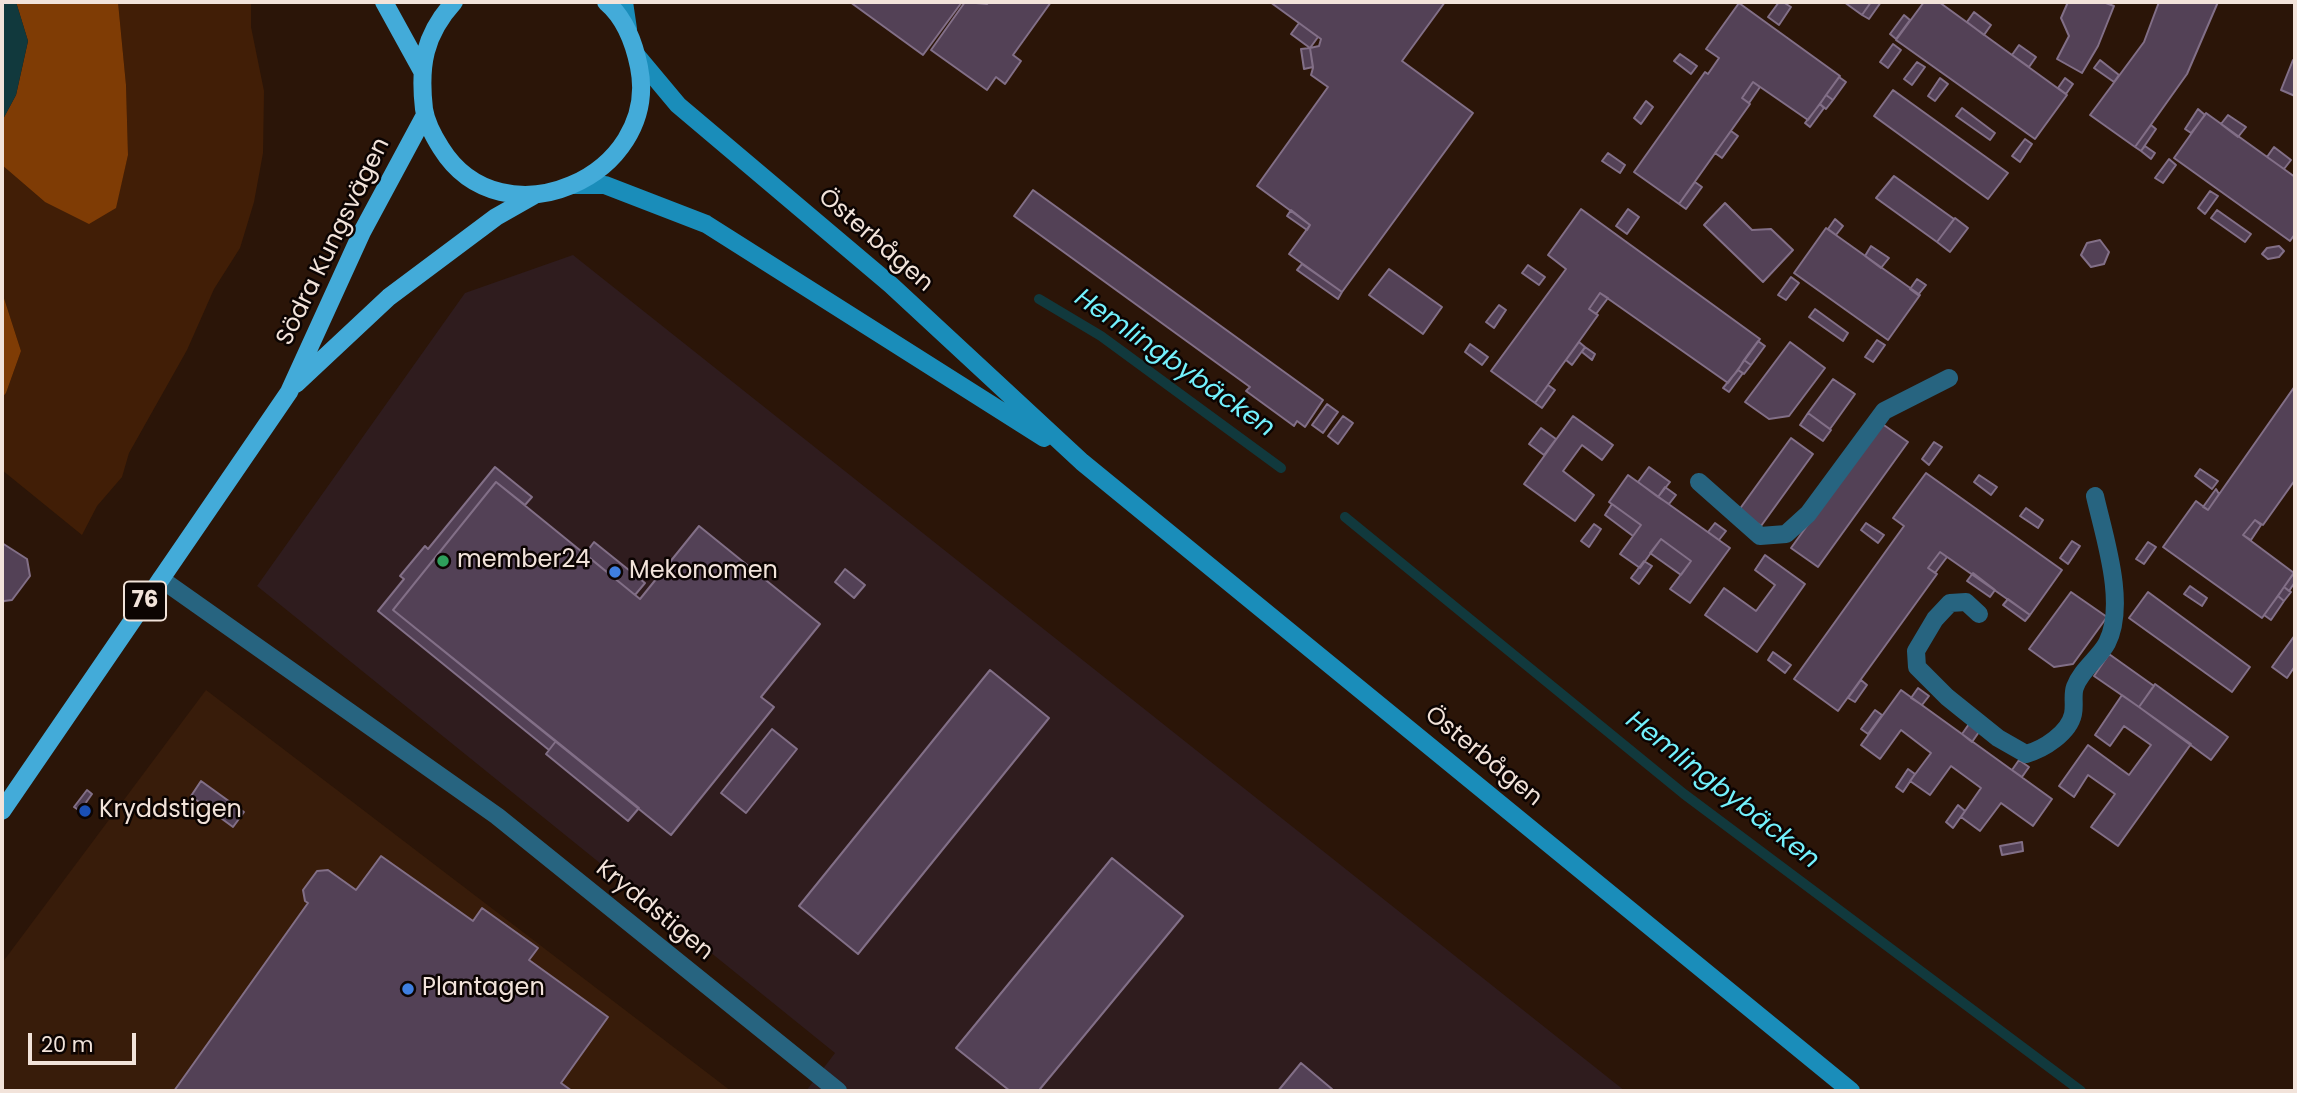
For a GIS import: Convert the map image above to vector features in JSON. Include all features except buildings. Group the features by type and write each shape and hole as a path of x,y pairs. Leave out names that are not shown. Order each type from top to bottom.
{"main road":[{"path":"384,2 422,71"},
{"path":"454,2 438,22 425,50 422,71 425,115 436,141 450,163 475,182 503,193 533,196 561,190 590,176 614,156 630,132 639,108 642,80 628,29 624,2"},
{"path":"606,2 628,29"},
{"name":"Österbågen","path":"637,56 678,104 891,285 1082,462 1851,1091"},
{"name":"Södra Kungsvägen","path":"2,811 289,392 362,232 425,115"},
{"name":"Österbågen","path":"573,185 605,185 706,224 1082,462"},
{"name":"Södra Kungsvägen","path":"289,392 389,297 496,216 533,196"}],"street":[{"path":"1699,482 1760,536 1786,534 1808,514 1884,411 1949,378"},
{"path":"1979,614 1966,602 1950,603 1935,619 1916,651 1917,667 1947,697 1998,738 2026,754 2039,751 2064,730 2073,716 2075,687 2107,643 2114,618 2110,565 2095,496"},
{"name":"Kryddstigen","path":"161,579 497,816 838,1091"}],"shaded area":[{"path":"16,2 118,2 126,85 128,155 116,208 89,224 45,202 2,165 2,121 16,95 28,41"},
{"path":"118,2 251,2 251,27 264,91 263,153 254,202 240,248 214,289 187,350 129,453 122,477 97,506 82,535 2,470 2,398 21,351 2,292 2,165 45,202 115,208 128,155 126,85"},
{"path":"573,255 1625,1091 806,1091 835,1053 257,586 465,293"},
{"path":"2,292 21,351 2,398"},
{"path":"206,690 731,1091 2,1091 2,963"}],"water":[{"path":"2,2 16,2 28,41 16,95 2,121"}],"waterway":[{"name":"Hemlingbybäcken","path":"1039,299 1101,336 1281,468"},
{"name":"Hemlingbybäcken","path":"1345,517 1684,794 2081,1091"}],"place":[{"name":"member24","path":"443,561"},
{"name":"Mekonomen","path":"615,572"},
{"name":"Kryddstigen","path":"85,811"},
{"name":"Plantagen","path":"408,989"}]}
